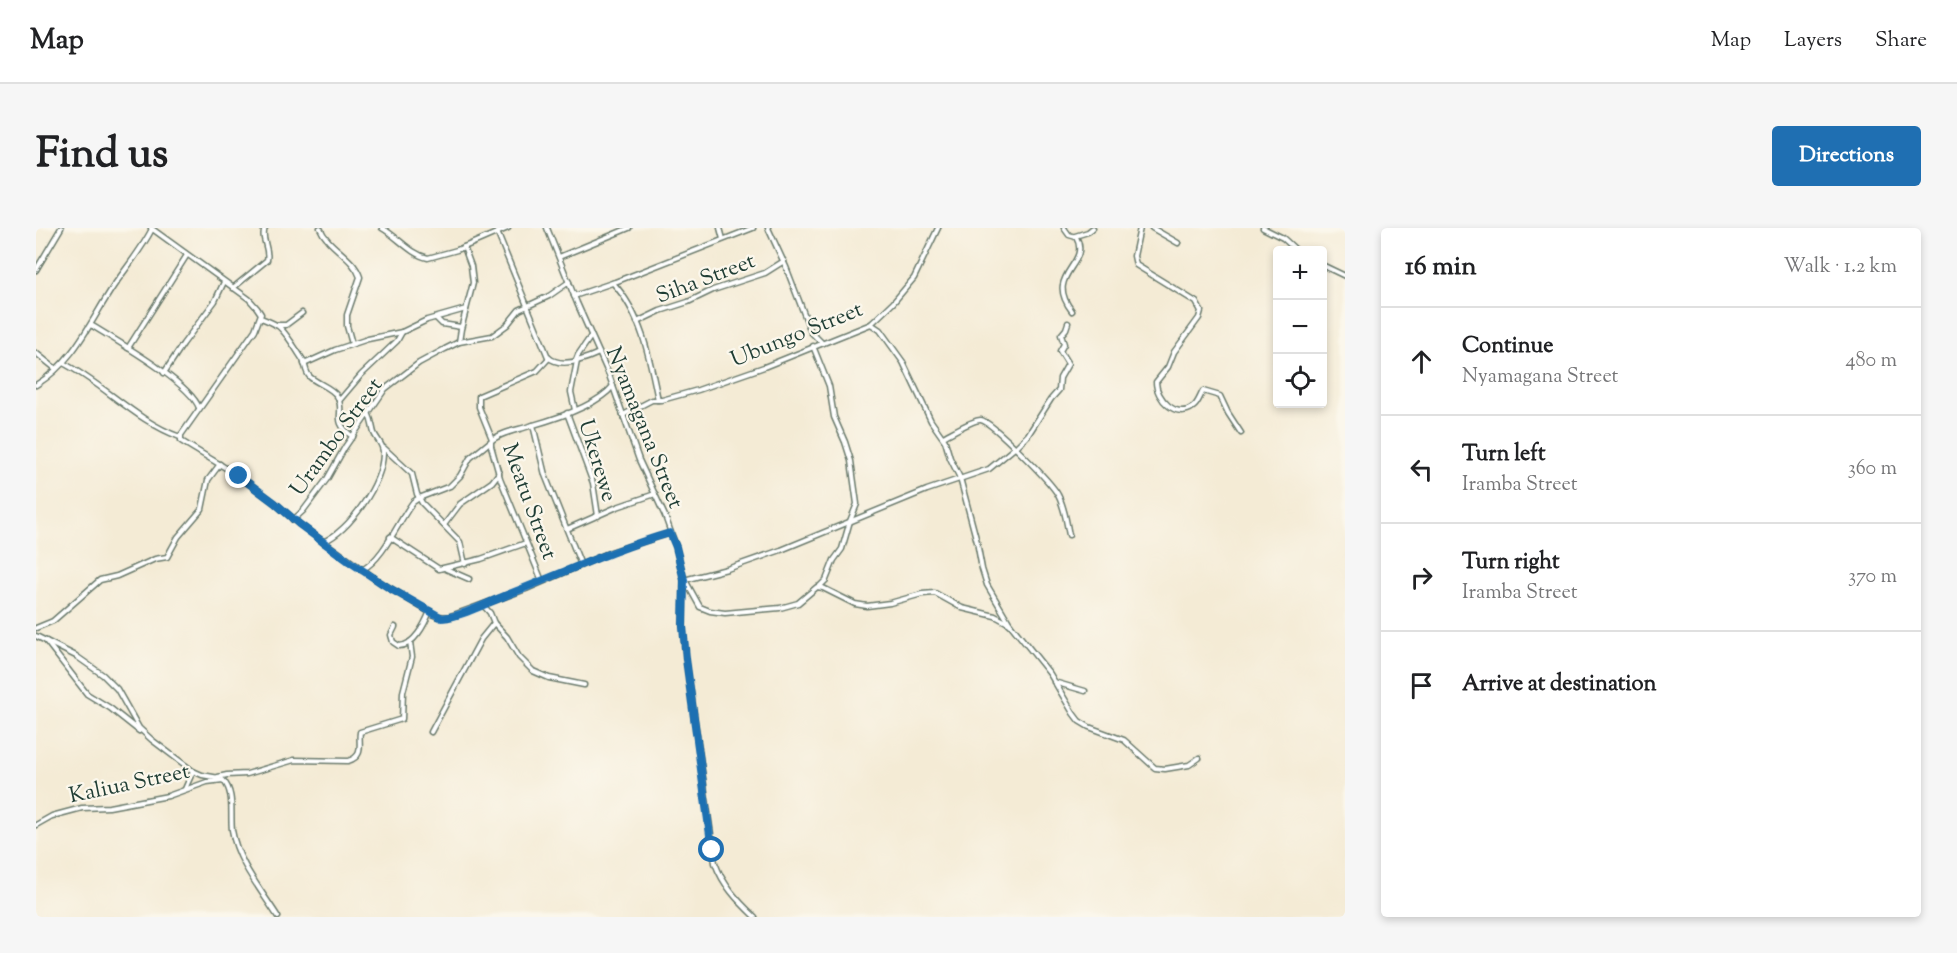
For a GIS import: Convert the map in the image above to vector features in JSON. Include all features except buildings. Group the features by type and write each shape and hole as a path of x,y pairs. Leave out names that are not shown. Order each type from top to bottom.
{"street":[{"path":"36,270 61,228"},
{"path":"36,385 63,363 72,352 152,228 233,288 257,308 261,318 276,325 283,332 310,377 332,391 339,401 339,422 353,437"},
{"path":"233,288 267,260 268,251 263,237 266,228"},
{"path":"320,228 325,238 357,269 360,277 347,315 347,326 352,344"},
{"path":"382,228 413,251 428,258 443,255 496,231 508,228"},
{"name":"Nyamagana Street","path":"547,228 614,386 639,460 676,547 684,580 683,627 686,659 715,862 729,891 754,917"},
{"path":"559,257 629,228"},
{"path":"720,228 723,239"},
{"path":"574,296 753,228"},
{"path":"768,228 784,261 811,332 822,342"},
{"name":"Ubungo Street","path":"623,415 652,400 698,390 764,367 871,324 914,278 938,228"},
{"path":"1064,228 1074,236 1085,234 1093,228"},
{"path":"1140,228 1134,256 1136,265 1196,302 1201,311 1199,318 1174,352 1168,367 1156,382 1158,393 1169,406 1175,410 1184,411 1194,407 1203,391 1220,396 1241,433"},
{"path":"1152,228 1178,243"},
{"path":"1263,228 1279,235 1291,246"},
{"path":"496,231 549,358 557,362 577,360 599,352"},
{"path":"1072,310 1063,298 1062,291 1065,276 1078,256 1078,243 1074,236"},
{"path":"459,342 461,327 473,288 473,275 464,247"},
{"path":"129,348 187,255"},
{"name":"Siha Street","path":"637,322 713,290 765,273 784,261"},
{"path":"1327,268 1345,276"},
{"path":"164,373 215,301 224,282"},
{"name":"Urambo Street","path":"293,520 322,486 385,389 419,363 459,342 492,336 507,325 519,310 549,296 569,282"},
{"path":"613,283 626,300 637,322 655,380 658,400"},
{"path":"304,364 352,344 402,332 435,318 466,309"},
{"path":"276,325 290,323 302,313"},
{"path":"180,437 250,338 261,318"},
{"path":"435,318 442,324 461,327"},
{"path":"813,346 830,389 834,417 853,468 857,504 850,521 842,549 834,560 826,580 819,587 812,589 808,596 798,603 784,608 720,613 704,610 684,580 781,550 850,521 960,478 978,474 1015,448 1028,435 1059,390 1060,378 1068,364 1060,351 1064,344 1061,335 1068,322"},
{"path":"871,324 880,330 903,362 931,421 943,437 960,478 984,577 1010,624 1054,682 1079,721 1124,740 1155,768 1166,769 1189,765 1199,759"},
{"path":"91,325 164,373 195,399 199,408"},
{"path":"339,401 402,332"},
{"path":"575,410 571,392 578,354 591,335"},
{"path":"36,353 56,369"},
{"path":"362,570 375,560 413,502 450,486 460,476 470,458 491,440 479,407 479,396 537,371 549,358"},
{"path":"63,363 144,418 180,437 184,444 250,484 293,520 394,592 439,617 444,618 483,605 611,552 670,533"},
{"name":"Meatu Street","path":"542,581 499,473 491,440 502,434 575,410 608,393 614,386"},
{"name":"Ukerewe","path":"567,413 593,483 598,516"},
{"path":"368,414 373,423 374,434 381,445 412,474 419,498 460,542 465,564"},
{"path":"943,437 981,420 1015,448 1058,494 1069,535"},
{"name":"Meatu Street","path":"533,425 545,475 581,565"},
{"path":"323,542 344,527 370,493 383,458 381,445"},
{"path":"36,628 53,621 98,582 122,575 169,555 178,537 202,508 208,480 220,464"},
{"path":"444,525 460,504 490,483 499,473"},
{"path":"567,529 655,494"},
{"path":"390,537 437,568 469,579"},
{"path":"442,569 465,564 526,543"},
{"path":"819,587 863,606 890,603 921,594 935,593 962,608 995,616 1010,624"},
{"path":"483,605 519,657 533,671 549,678 584,685"},
{"path":"395,627 392,635 393,642 402,647 410,642 430,611"},
{"path":"431,732 481,639 494,622"},
{"path":"36,636 86,662 103,675 117,689 139,728 152,740"},
{"path":"45,640 87,694 110,708 193,771 221,779 294,760 348,761 354,759 360,751 360,732 400,721 403,717 402,704 412,657 410,642"},
{"path":"1054,682 1085,691"},
{"path":"184,789 193,771"},
{"name":"Kaliua Street","path":"36,825 52,816 82,808 109,807 168,796 221,779 230,790 232,830 241,857 278,917"}],"route":[{"path":"239,476 350,562 400,595 442,618 526,589 611,552 670,533 684,580 683,627 686,659 712,850"}]}
